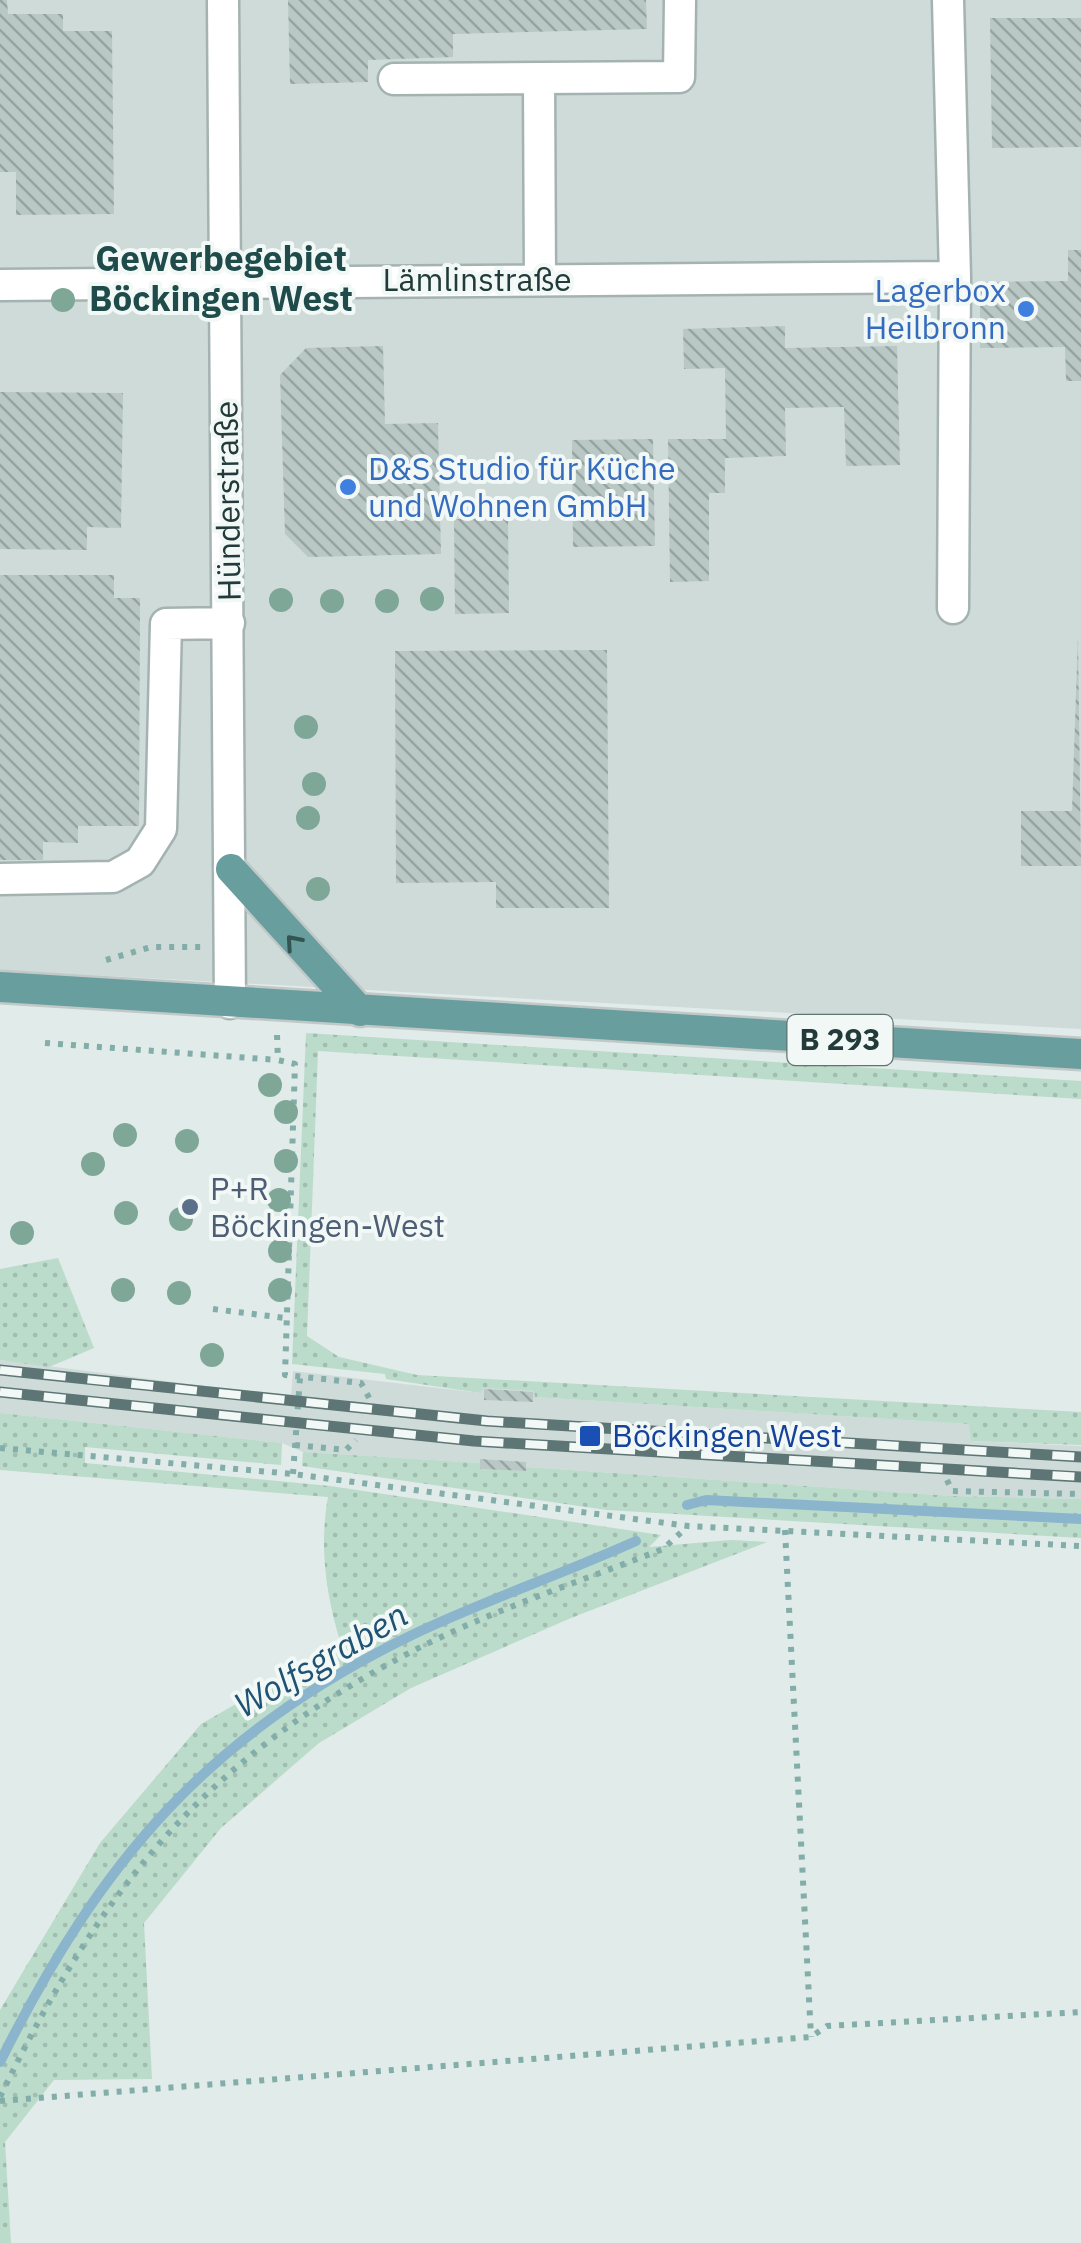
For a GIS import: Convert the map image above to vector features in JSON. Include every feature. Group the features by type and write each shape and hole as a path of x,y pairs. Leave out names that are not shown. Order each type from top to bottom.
{"main road":[{"path":"231,870 360,1011"},
{"name":"B 293","path":"0,988 1081,1054"}],"street":[{"name":"Hünderstraße","path":"223,0 230,1003"},
{"path":"394,80 539,81 679,76 680,0"},
{"path":"948,0 954,277 953,608"},
{"path":"539,81 540,280"},
{"name":"Lämlinstraße","path":"0,286 954,277"},
{"path":"0,879 113,878 140,862 162,829 166,624 229,622"}],"path":[{"path":"103,960 152,947 231,948"},
{"path":"46,1043 278,1060"},
{"path":"295,1064 284,1375 360,1383 372,1403"},
{"path":"213,1309 285,1318"},
{"path":"293,1474 300,1378"},
{"path":"295,1445 346,1450 356,1440"},
{"path":"0,1448 293,1474 688,1526 1081,1546"},
{"path":"947,1480 952,1491 1081,1494"},
{"path":"688,1526 663,1549 412,1651 320,1702 234,1765 170,1829 95,1921 43,2008 0,2099 812,2037 827,2026 1081,2012"},
{"path":"785,1530 812,2037"}],"shaded area":[{"path":"0,0 1081,0 1081,1029 0,970"},
{"path":"0,1360 291,1397 293,1371 481,1393 482,1388 535,1391 536,1397 970,1424 971,1441 1081,1446 1081,1499 952,1496 526,1467 526,1471 480,1469 479,1463 303,1452 282,1443 0,1413"}],"green space":[{"path":"306,1033 1081,1081 1081,1099 318,1051 307,1336 339,1357 417,1375 1081,1412 1081,1445 971,1441 969,1424 535,1397 534,1391 483,1388 481,1393 386,1379 385,1374 292,1364"},
{"path":"58,1258 94,1348 49,1367 0,1360 0,1269"},
{"path":"0,1413 282,1443 281,1465 85,1447 85,1463 330,1486 661,1535 649,1547 731,1540 767,1542 571,1618 411,1688 319,1743 221,1828 144,1923 152,2079 54,2080 5,2142 11,2243 0,2243 0,2010 100,1843 201,1724 341,1644 326,1571 328,1497 0,1470"},
{"path":"303,1452 480,1463 480,1469 525,1471 526,1467 952,1496 1081,1499 1081,1538 607,1510 302,1466"}],"building":[{"path":"0,0 7,0 8,14 63,14 63,31 112,31 114,214 16,215 16,172 0,172"},
{"path":"288,0 646,0 647,29 453,34 453,57 368,60 368,82 290,84"},
{"path":"990,18 1081,18 1081,147 992,148"},
{"path":"1068,250 1081,250 1081,381 1066,381 1065,347 980,348 980,282 1068,281"},
{"path":"785,326 785,348 897,346 900,465 846,466 844,407 785,408 786,456 725,458 725,493 709,493 709,581 670,582 668,439 726,439 725,368 684,369 683,329"},
{"path":"383,346 385,424 438,423 441,554 308,557 285,534 280,375 306,348"},
{"path":"0,392 123,393 121,528 87,527 87,550 0,549"},
{"path":"653,439 655,546 573,547 572,440"},
{"path":"508,518 509,613 455,614 454,519"},
{"path":"0,575 114,575 114,598 140,598 139,826 78,826 78,843 43,842 43,860 0,860"},
{"path":"1078,635 1081,866 1021,866 1021,811 1072,811"},
{"path":"607,650 609,908 496,908 496,882 396,883 395,651"},
{"path":"484,1389 533,1392 533,1402 484,1400"},
{"path":"480,1459 526,1462 526,1471 480,1469"}],"waterway":[{"name":"Wolfsgraben","path":"687,1505 706,1500 1081,1519"},
{"name":"Wolfsgraben","path":"0,2062 78,1924 121,1864 167,1810 218,1761 275,1716 340,1674 412,1635 636,1541"}],"railway":[{"path":"0,1370 487,1421 1081,1457"},
{"path":"0,1392 474,1441 1081,1477"}],"place":[{"name":"Lagerbox Heilbronn","path":"1026,309"},
{"name":"D&S Studio für Küche und Wohnen GmbH","path":"348,487"},
{"name":"P+R Böckingen-West","path":"190,1207"},
{"name":"Böckingen West","path":"590,1436"}],"district":[{"name":"Gewerbegebiet Böckingen West","path":"221,279"}]}
